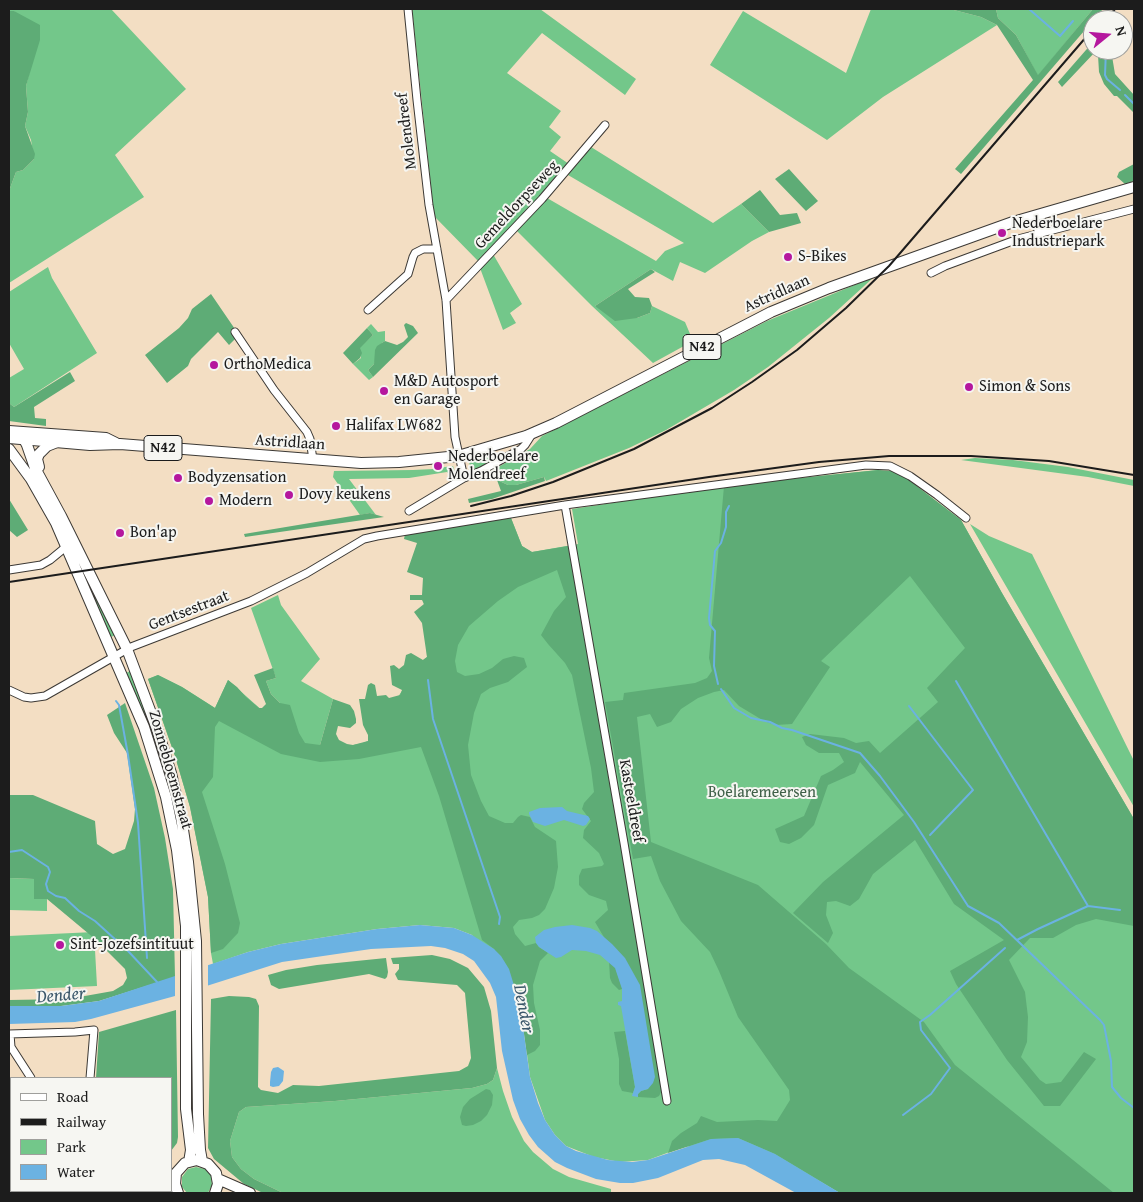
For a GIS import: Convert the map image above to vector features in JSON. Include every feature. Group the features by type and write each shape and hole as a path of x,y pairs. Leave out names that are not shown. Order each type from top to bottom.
{"main road":[{"name":"Astridlaan","path":"9,438 104,445 120,444 361,463 399,462 458,456 532,434 569,417 770,312 829,288 1034,216 1134,187"},
{"name":"Astridlaan","path":"9,431 24,438 38,433 106,438 120,444"},
{"path":"24,438 18,452 25,470"},
{"name":"Zonnebloemstraat","path":"24,438 35,468 127,649 157,729 182,816 187,853 197,1016 198,1114 202,1161"},
{"path":"39,473 39,454 47,446 57,442"},
{"path":"9,449 25,470"},
{"name":"Zonnebloemstraat","path":"25,470 67,546 144,727 166,797 177,850 191,942 187,1019 186,1109 191,1150 189,1162"},
{"path":"178,1193 174,1173 189,1162 202,1161 213,1168 218,1179 217,1189 214,1193"},
{"path":"218,1179 250,1193"}],"street":[{"name":"Molendreef","path":"408,9 416,100 446,300 455,437 458,456"},
{"name":"Gemeldorpseweg","path":"446,300 542,199 604,125"},
{"path":"931,273 1018,239 1134,209"},
{"path":"1034,216 1039,234"},
{"path":"368,310 408,274 412,256 415,253 423,249 437,249"},
{"path":"235,332 274,390 307,432 313,460"},
{"name":"Astridlaan","path":"409,510 464,478 521,449 532,434"},
{"path":"458,456 464,478"},
{"path":"565,505 866,465 890,466 910,476 966,518"},
{"name":"Gentsestraat","path":"9,690 31,698 45,696 127,649 251,601 307,573 364,539 565,505"},
{"name":"Kasteeldreef","path":"565,505 623,834 667,1101"},
{"path":"9,570 41,565 67,546"},
{"path":"30,1077 11,1047 9,1034 94,1030 90,1077"}],"green space":[{"path":"9,9 111,9 186,89 115,155 144,197 9,283 9,191 16,172 23,170 34,159 31,140 25,126 28,112 26,86 30,70 14,11 9,11"},
{"path":"412,9 540,9 636,79 625,95 542,33 507,73 561,111 549,127 561,137 550,151 569,164 479,262 434,216"},
{"path":"871,9 950,9 981,17 997,25 883,97 827,140 710,65 743,11 846,73"},
{"path":"950,9 996,9 998,18 1016,35 1038,75 1083,21 1083,32 961,174 955,169 1033,80 997,25 981,17"},
{"path":"996,9 1093,9 1083,10 1083,21 1038,76 1016,35 998,18"},
{"path":"9,11 14,11 40,25 40,40 26,86 28,112 25,126 35,154 34,159 23,170 16,172 9,191"},
{"path":"1083,53 1083,60 1088,60 1062,87 1058,82"},
{"path":"1098,60 1113,60 1115,74 1134,95 1134,113 1117,96 1114,96 1104,84 1099,72"},
{"path":"591,147 713,223 741,204 769,232 752,241 705,273 680,262 673,281 651,269 595,306 637,318 650,313 652,306 685,322 693,341 653,363 592,306 517,231 547,198 656,261 665,251 684,243 568,175"},
{"path":"1134,164 1134,181 1125,184 1117,177 1119,172"},
{"path":"789,169 818,201 806,211 775,179"},
{"path":"760,190 780,215 797,213 801,223 769,232 741,204"},
{"path":"493,254 522,304 510,313 516,323 503,330 480,268"},
{"path":"48,267 52,278 97,353 14,407 9,403 9,378 24,369 9,343 9,292"},
{"path":"651,269 655,272 628,289 635,297 649,298 652,306 650,313 637,318 615,321 595,306"},
{"path":"874,277 829,318 768,367 734,390 666,430 629,448 546,481 544,477 516,485 508,485 497,480 493,470 530,449 542,436 767,321"},
{"path":"211,294 239,335 229,345 218,332 191,359 188,366 167,383 145,355 179,328 188,318 192,309"},
{"path":"406,323 413,326 418,333 373,377 368,370 374,364 377,346 385,341 397,345 403,342 408,337 404,325"},
{"path":"371,324 378,332 385,331 385,341 382,343 374,364 368,370 373,377 369,380 353,364 361,358 359,348 373,335 367,328"},
{"path":"367,328 373,335 360,348 362,353 360,358 353,364 343,353"},
{"path":"70,372 75,381 34,407 35,418 46,419 46,426 9,421 9,403 14,407"},
{"path":"494,453 496,459 471,470 470,460"},
{"path":"975,458 1013,460 1068,467 1134,480 1134,486 1088,477 961,460"},
{"path":"453,466 456,475 447,472 409,478 349,479 376,515 370,513 360,515 333,477 334,471 439,470 438,468"},
{"name":"Boelaremeersen","path":"878,470 906,478 961,520 1134,819 1134,1193 840,1193 819,1181 686,1146 648,1160 620,1162 594,1157 566,1146 555,1135 545,1120 530,1077 523,1024 472,935 454,928 420,925 377,929 281,944 248,952 213,964 208,897 190,807 175,756 148,679 158,675 182,687 215,708 228,680 274,721 280,703 271,694 266,681 276,678 251,608 278,595 281,605 320,659 301,681 333,699 320,745 353,745 363,743 368,741 423,660 427,657 423,600 511,518 522,546 532,552 578,544 572,509 724,486"},
{"path":"878,470 893,471 906,478 961,520 1134,819 1134,926 1096,919 1076,925 1053,938 1030,938 1009,960 1025,992 1028,1017 1027,1042 1021,1057 1040,1080 1046,1084 1061,1082 1084,1052 1096,1059 1060,1106 1044,1106 1007,1060 956,984 950,971 1004,940 954,904 915,840 873,874 859,899 850,906 836,901 827,902 826,915 833,933 828,943 793,913 823,882 904,815 860,762 855,773 828,785 814,825 801,838 789,844 780,842 775,829 804,816 821,776 844,762 839,753 819,753 806,745 802,737 810,734 844,738 856,743 869,741 880,753 938,702 927,688 965,648 910,576 821,661 830,667 792,724 775,725 764,721 739,706 724,690 698,698 681,709 671,722 657,727 650,714 637,717 651,842 758,885 826,944 849,968 924,1022 955,1065 1114,1193 840,1193 775,1154 738,1138 711,1139 668,1153 672,1141 697,1123 701,1116 717,1122 777,1121 790,1100 789,1090 738,1017 710,952 681,921 660,881 651,856 633,859 605,702 623,700 624,693 695,683 707,678 712,671 709,658 724,486"},
{"path":"544,477 545,481 492,499 469,503 468,499 501,491 497,480 508,485 516,485"},
{"path":"9,499 28,530 17,537 9,530"},
{"path":"370,513 384,517 245,537 244,534"},
{"path":"511,518 522,546 532,552 568,546 661,1079 662,1090 659,1096 655,1098 638,1097 641,1091 648,1089 622,989 619,990 610,978 608,944 595,922 608,910 606,901 589,895 579,885 579,876 582,869 602,866 604,864 599,853 583,838 584,830 591,821 582,809 584,803 594,792 572,675 565,663 541,635 554,611 566,597 557,570 518,587 498,601 469,626 458,645 455,661 457,672 465,676 479,674 492,668 503,659 514,656 524,658 527,667 508,682 490,688 481,694 474,713 468,745 471,775 489,816 505,823 513,823 521,815 530,817 535,827 556,841 558,867 554,888 545,909 539,915 532,918 519,920 513,927 515,934 525,946 536,943 548,953 540,961 533,985 534,1003 540,1030 540,1045 535,1051 527,1055 520,1005 494,949 482,940 439,796 421,747 359,759 320,762 281,754 219,721 215,727 213,777 202,792 225,864 240,923 238,933 223,949 211,953 208,897 190,807 175,756 148,679 158,675 182,687 215,708 228,680 259,708 262,708 266,704 254,675 273,668 276,678 266,681 271,694 280,703 290,705 299,733 305,743 320,745 333,699 350,705 356,719 356,723 350,728 338,726 336,734 339,740 353,745 368,741 368,735 363,725 359,699 365,699 368,685 371,683 375,685 377,696 386,695 389,698 400,695 402,690 392,685 390,666 394,665 399,669 404,665 406,655 411,653 423,660 427,657 422,623 414,612 424,604 422,600 410,600 410,595 422,595 423,578 407,572 417,543 404,539 405,534"},
{"path":"970,524 989,536 1032,554 1134,761 1134,807"},
{"path":"70,540 117,635 110,637 93,603"},
{"path":"130,671 148,719 157,734 178,820 180,848 122,675"},
{"path":"125,703 154,788 165,838 173,889 175,977 99,1001 61,1006 9,1006 9,1000 68,999 113,991 123,985 127,978 125,969 95,939 47,899 34,899 34,879 9,878 9,795 33,795 95,821 97,844 113,854 125,849 134,821 135,809 127,753 114,733 107,715"},
{"path":"9,878 34,879 47,899 47,911 9,910"},
{"path":"94,932 97,986 9,990 9,936"},
{"path":"432,955 450,959 468,968 484,987 491,1011 497,1068 493,1080 487,1084 472,1088 246,1107 239,1112 230,1141 232,1157 241,1169 254,1179 283,1193 263,1193 244,1184 214,1159 208,1148 211,999 229,996 256,999 259,1006 258,1087 261,1090 278,1093 293,1085 319,1086 459,1071 468,1066 471,1058 465,993 457,985 398,980 395,974 399,969 399,964 393,964 391,958"},
{"path":"386,958 388,972 385,979 369,974 279,989 271,985 268,975 317,965"},
{"path":"176,1010 178,1137 177,1143 172,1150 172,1077 96,1077 99,1032"},
{"path":"625,1031 635,1087 633,1093 622,1091 619,1084 619,1059 614,1032"},
{"path":"497,1068 512,1117 524,1141 533,1152 553,1169 569,1177 611,1189 611,1193 283,1193 254,1179 241,1169 232,1157 230,1141 239,1112 246,1107 472,1088 487,1084 493,1080"},
{"path":"486,1089 490,1090 493,1095 492,1105 487,1115 473,1125 462,1125 460,1117 463,1107 470,1099"},
{"path":"196,1167 205,1169 211,1175 212,1185 208,1193 187,1193 182,1187 182,1177 188,1169"}],"water":[{"path":"562,807 567,811 588,816 590,819 583,826 564,820 545,826 533,822 529,814 529,812 540,808"},
{"name":"Dender","path":"420,925 454,928 472,935 494,949 501,956 509,969 520,1005 530,1077 538,1103 545,1120 555,1135 566,1146 576,1151 608,1160 632,1162 648,1160 711,1139 738,1138 775,1154 840,1193 796,1193 745,1165 719,1159 703,1160 658,1178 633,1183 596,1179 555,1162 538,1147 529,1135 520,1119 513,1100 502,1051 496,997 490,983 474,961 463,954 445,948 431,946 371,949 282,962 175,996 91,1019 75,1022 9,1024 9,1006 61,1006 99,1001 248,952 281,944 377,929"},
{"path":"572,925 597,931 612,944 625,958 640,985 655,1077 648,1089 641,1091 638,1097 632,1096 635,1087 621,1006 618,1005 618,1002 622,1001 622,989 615,968 600,955 586,951 572,950 556,958 536,943 535,937 544,930"},
{"path":"278,1067 284,1071 283,1081 279,1086 270,1086 271,1072 273,1068"}],"pier":[{"path":"208,963 208,988 175,999 175,974"}],"waterway":[{"path":"1029,9 1060,36 1073,21"},
{"path":"1106,60 1105,75 1120,90"},
{"path":"1125,95 1134,104"},
{"path":"718,684 714,666 715,631 710,625 709,618 715,551 721,543 726,527 726,512 729,506"},
{"path":"428,680 433,719 500,917 499,924"},
{"path":"956,681 1088,906 1017,940"},
{"path":"721,689 734,708 751,718 770,722 782,728 860,753 880,776 914,822 968,906 999,923 1104,1025 1111,1061 1112,1087 1121,1098 1134,1108"},
{"path":"116,701 119,705 138,823 147,958"},
{"path":"909,706 973,790 930,835"},
{"path":"9,852 22,850 48,867 50,872 46,884 48,891 56,896 65,898 79,911 95,921 128,951 158,983"},
{"path":"1088,906 1120,910"},
{"path":"903,1115 931,1094 950,1068 921,1030 920,1022 1005,948"}],"railway":[{"path":"471,506 511,496 553,482 634,449 712,408 797,350 846,308 889,266 1083,41"},
{"path":"9,582 819,462 889,456 971,456 1049,461 1134,475"}],"place":[{"name":"Nederboelare Industriepark","path":"1002,233"},
{"name":"S-Bikes","path":"788,257"},
{"name":"OrthoMedica","path":"214,365"},
{"name":"Simon & Sons","path":"969,387"},
{"name":"M&D Autosport en Garage","path":"384,391"},
{"name":"Halifax LW682","path":"336,426"},
{"name":"Nederboelare Molendreef","path":"438,466"},
{"name":"Bodyzensation","path":"178,478"},
{"name":"Dovy keukens","path":"289,495"},
{"name":"Modern","path":"209,501"},
{"name":"Bon'ap","path":"120,533"},
{"name":"Sint-Jozefsintituut","path":"60,945"}]}
